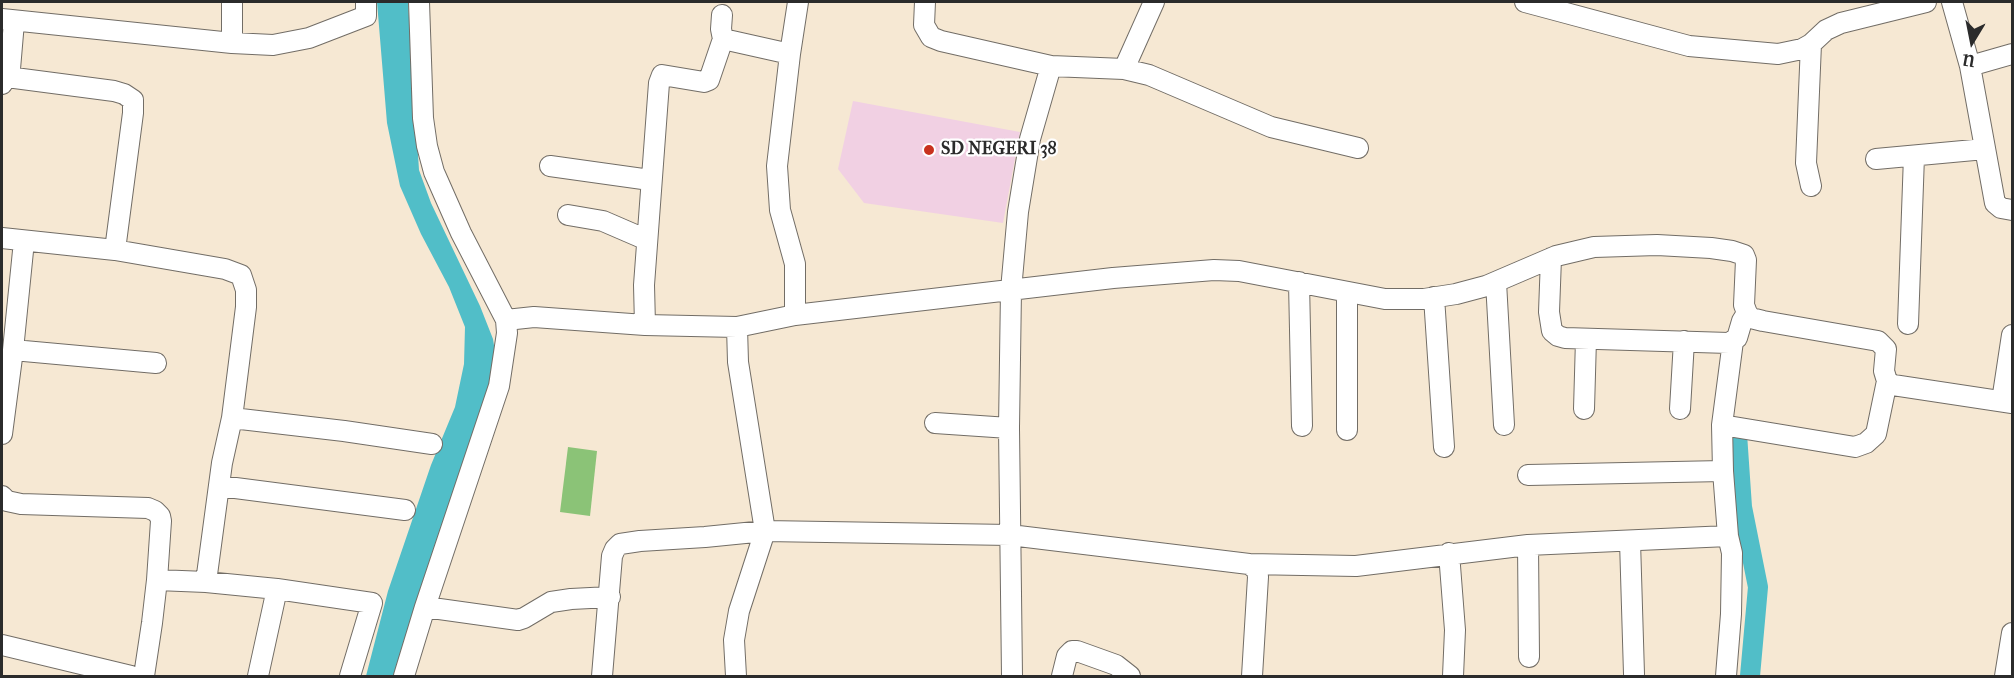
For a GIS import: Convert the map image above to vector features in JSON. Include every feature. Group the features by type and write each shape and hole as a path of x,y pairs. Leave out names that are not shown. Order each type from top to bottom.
{"street":[{"path":"232,2 232,43"},
{"path":"115,250 133,100 114,91 4,80 12,57 8,21 273,45 309,38 366,16 366,2"},
{"path":"404,676 499,386 506,344 506,320 461,233 434,172 427,146 423,118 419,2"},
{"path":"795,315 795,264 780,210 777,185 780,132 798,2"},
{"path":"926,2 924,26 931,37 953,45 1051,66 1124,69 1159,79 1271,127 1358,148"},
{"path":"1124,69 1154,2"},
{"path":"1525,2 1689,46 1778,54 1802,49 1826,30 1841,23 1926,2"},
{"path":"1952,2 1970,66 1995,203 2001,208 2013,210"},
{"path":"645,325 644,285 650,180 659,83 662,75 704,82 709,80 723,39 722,15"},
{"path":"723,39 790,54"},
{"path":"1811,44 1806,163 1811,186"},
{"path":"1970,66 2013,54"},
{"path":"1012,676 1009,428 1011,290 1018,212 1030,139 1051,66"},
{"path":"1876,159 1985,149"},
{"path":"1908,324 1914,156"},
{"path":"550,166 650,180"},
{"path":"568,215 603,221 647,240"},
{"path":"2,238 115,250 225,268 241,275 245,282 247,300 232,418 222,463 206,582"},
{"path":"2,434 24,241"},
{"path":"506,320 534,317 645,325 737,327 795,315 1113,278 1214,270 1239,271 1391,299 1434,297 1456,294 1496,282 1571,251 1594,247 1657,245 1711,248 1744,255 1746,260 1744,305 1747,313 1756,320 1878,340 1886,349 1884,371 1887,381 1876,434 1866,443 1855,447 1722,425"},
{"path":"1551,258 1552,331 1565,338 1729,343 1737,338 1747,313"},
{"path":"1299,282 1302,426"},
{"path":"1496,282 1504,424"},
{"path":"1347,292 1347,430"},
{"path":"1434,297 1444,447"},
{"path":"736,676 734,640 739,610 765,531 738,362 737,327"},
{"path":"1887,381 1893,385 2007,402 2013,335"},
{"path":"1584,409 1586,339"},
{"path":"1680,410 1684,341"},
{"path":"1726,676 1731,614 1732,553 1728,536 1722,425 1733,341"},
{"path":"13,350 156,363"},
{"path":"232,418 344,430 432,444"},
{"path":"935,423 1009,428"},
{"path":"1528,475 1723,471"},
{"path":"220,486 405,510"},
{"path":"2,496 7,501 21,504 138,507 155,511 161,521 153,623 144,676"},
{"path":"602,676 612,556 620,544 640,540 765,531 1010,535 1249,564 1356,566 1528,545 1728,536"},
{"path":"1630,541 1634,674"},
{"path":"1528,545 1529,657"},
{"path":"1449,553 1455,630 1453,676"},
{"path":"1249,564 1257,570 1258,577 1252,676"},
{"path":"157,580 277,589 372,603 350,676"},
{"path":"258,676 277,589"},
{"path":"425,607 518,620 551,602 610,597"},
{"path":"2005,676 2013,633"},
{"path":"2,645 131,676"},
{"path":"1062,676 1067,656 1077,651 1116,665 1130,676"}],"shaded area":[{"name":"SD NEGERI 38","path":"853,101 1020,132 1003,223 864,203 838,169"}],"green space":[{"path":"568,447 597,451 590,516 560,512"}],"water":[{"path":"377,2 408,2 419,170 431,203 480,306 493,339 497,364 399,676 366,676 388,591 431,465 455,407 464,364 465,327 449,287 421,234 400,186 387,123"}],"waterway":[{"path":"1737,434 1742,507 1758,587 1750,676"}],"place":[{"name":"SD NEGERI 38","path":"929,150"}]}
